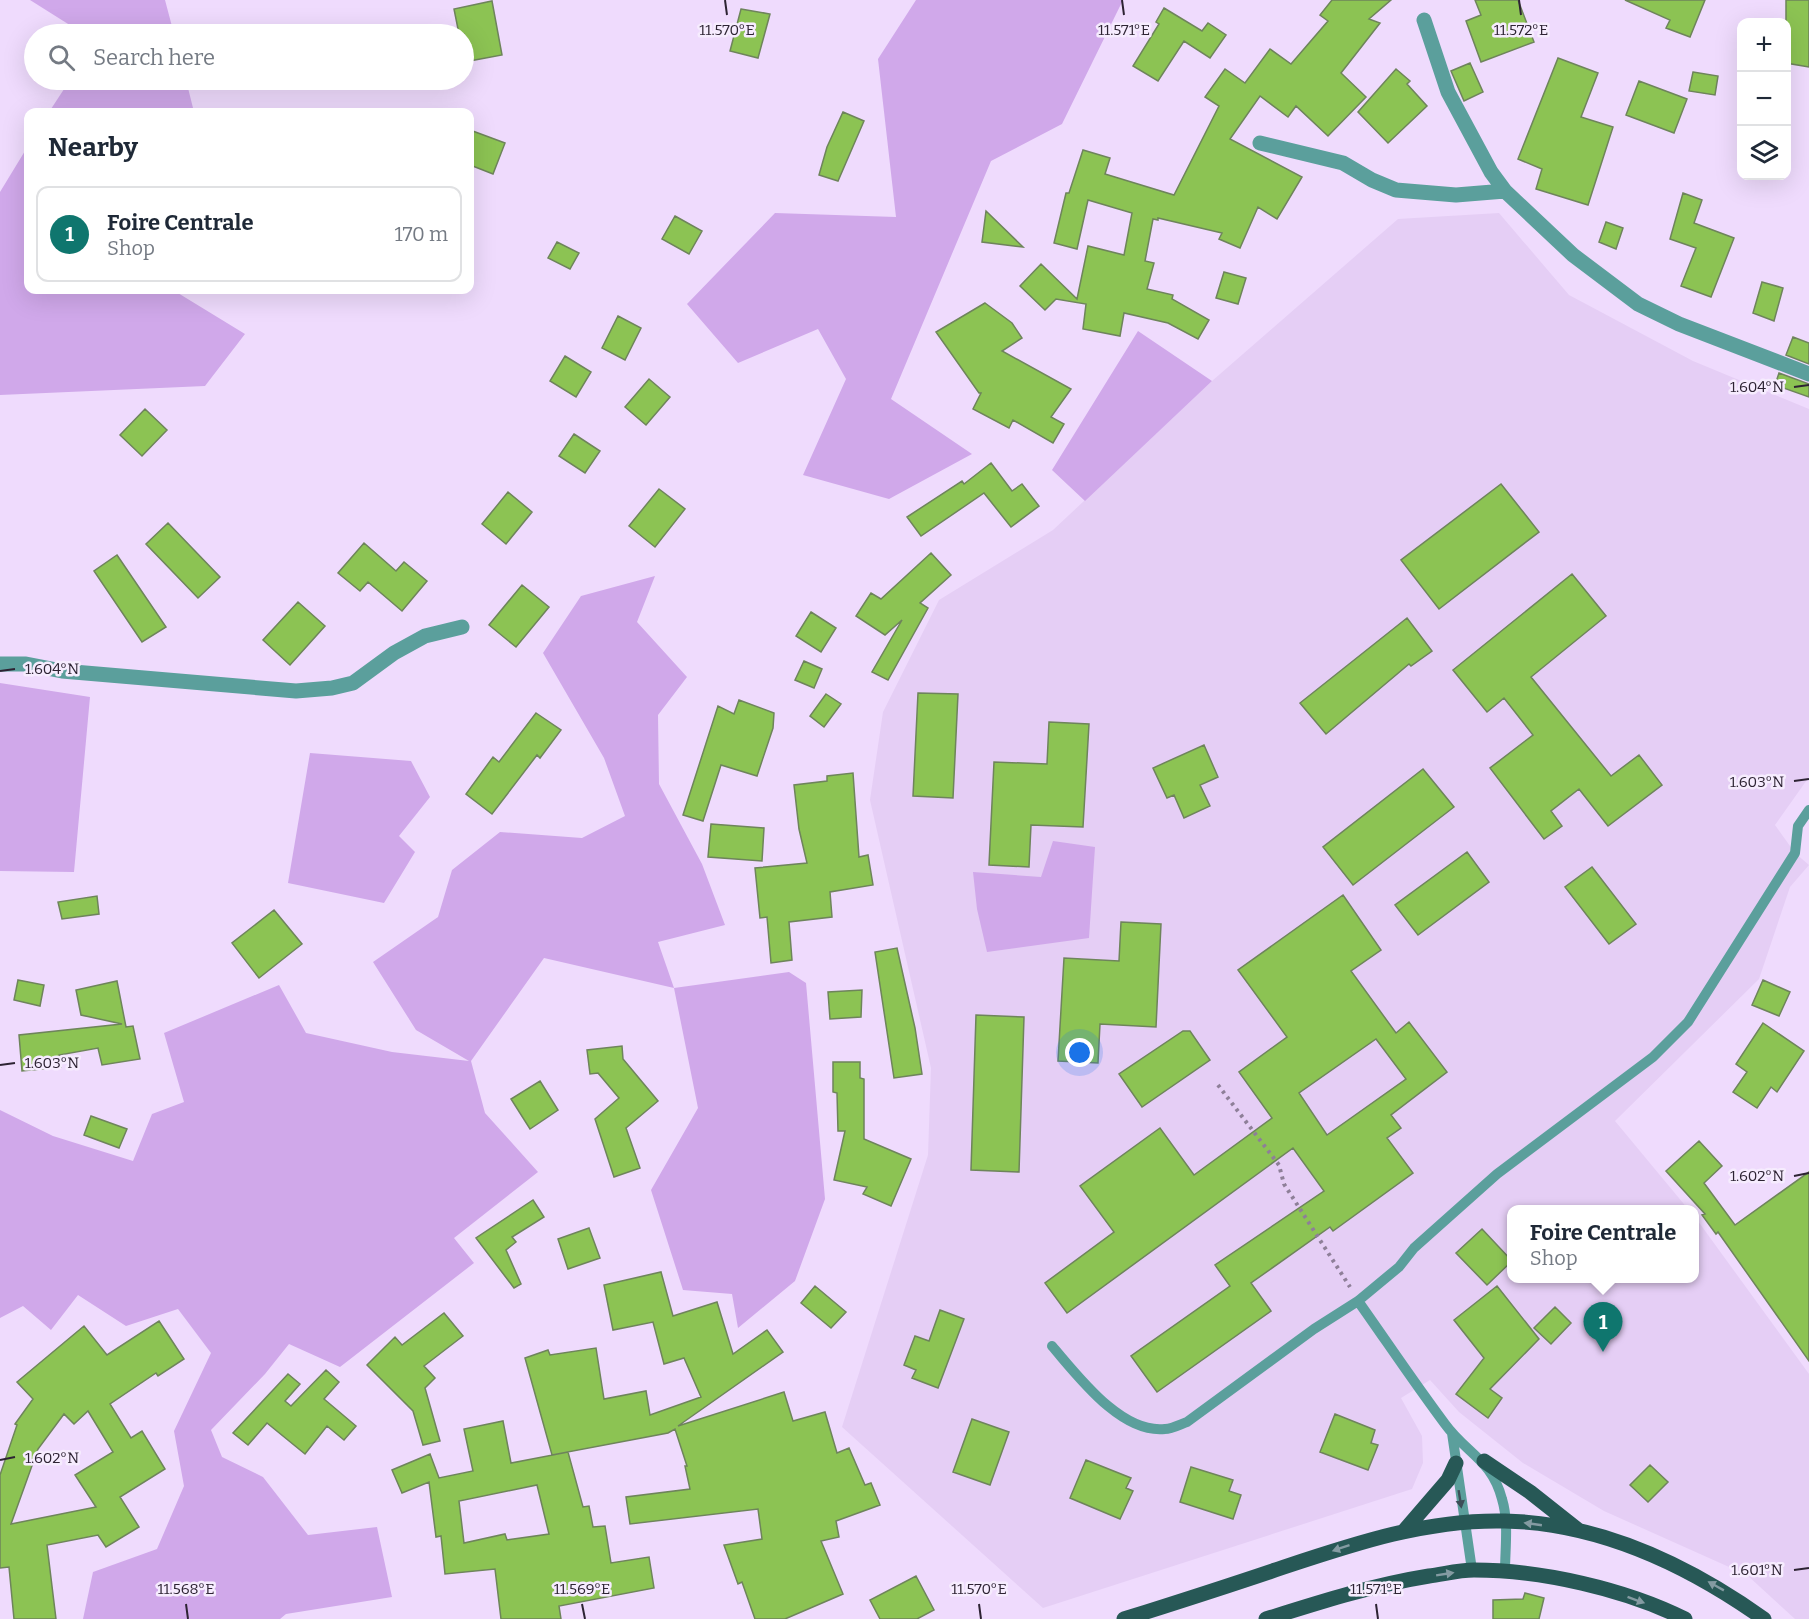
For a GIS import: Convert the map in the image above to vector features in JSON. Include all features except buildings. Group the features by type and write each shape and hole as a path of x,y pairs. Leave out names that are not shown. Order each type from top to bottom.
{"main road":[{"path":"1484,1461 1530,1492 1580,1532"},
{"path":"1404,1531 1436,1496 1456,1463"},
{"path":"1124,1619 1362,1541 1404,1531 1464,1523 1506,1521 1596,1534 1672,1562 1726,1592 1764,1619"},
{"path":"1266,1619 1341,1595 1402,1580 1472,1570 1505,1572 1606,1589 1685,1619"}],"street":[{"path":"1424,20 1448,92 1471,138 1505,191 1573,255 1638,304 1679,324 1809,374"},
{"path":"1260,143 1343,163 1372,180 1396,190 1456,195 1505,191"},
{"path":"0,664 26,664 62,671 296,691 332,688 353,683 394,653 425,636 462,627"}],"lane":[{"path":"1052,1346 1102,1402 1143,1427 1166,1429 1188,1422 1314,1329 1358,1301 1399,1267 1414,1248 1497,1174 1653,1057 1688,1022 1796,853 1809,810"},
{"path":"1358,1301 1452,1433 1484,1461 1503,1499 1506,1521 1505,1572"},
{"path":"1452,1433 1472,1570"}],"path":[{"path":"1218,1085 1279,1165 1284,1184 1358,1301"}],"shaded area":[{"path":"30,0 165,0 171,24 68,24"},
{"path":"916,0 1123,0 1062,124 991,161 891,399 972,454 889,499 803,475 846,379 818,329 738,363 687,304 775,213 896,217 878,59"},
{"path":"63,90 188,90 193,108 52,108"},
{"path":"24,153 24,294 180,294 245,334 205,386 0,395 0,192"},
{"path":"1499,213 1569,295 1693,361 1809,409 1809,777 1775,825 1795,853 1809,865 1790,887 1759,979 1615,1121 1685,1205 1507,1205 1507,1283 1699,1283 1699,1223 1809,1374 1809,1619 1795,1619 1747,1575 1604,1511 1523,1463 1459,1412 1430,1380 1401,1398 1422,1436 1423,1463 1412,1489 1043,1608 842,1427 928,1155 931,1068 870,800 883,712 939,600 1053,530 1212,381 1398,219"},
{"path":"1138,331 1212,381 1085,501 1052,470"},
{"path":"655,576 637,622 687,677 658,715 659,784 702,864 725,925 658,942 674,988 544,958 471,1061 485,1113 538,1172 454,1238 474,1263 340,1367 289,1344 265,1374 211,1430 222,1457 263,1477 308,1535 377,1527 392,1597 286,1614 280,1619 83,1619 93,1572 157,1549 184,1486 174,1431 211,1353 178,1309 126,1326 78,1295 51,1330 23,1306 0,1318 0,1110 53,1136 133,1161 152,1114 184,1102 164,1033 279,985 306,1033 392,1052 469,1061 416,1030 373,962 438,917 452,870 500,832 582,838 625,816 604,758 543,653 581,596"},
{"path":"0,683 90,697 74,872 0,871"},
{"path":"310,753 411,761 430,797 399,836 415,852 384,903 288,883"},
{"path":"1053,841 1095,847 1089,938 987,952 977,909 973,872 1041,877"},
{"path":"789,972 806,983 825,1199 795,1281 738,1328 732,1294 683,1290 651,1190 698,1108 674,988"}],"place":[{"name":"Foire Centrale","path":"1603,1352"}]}
